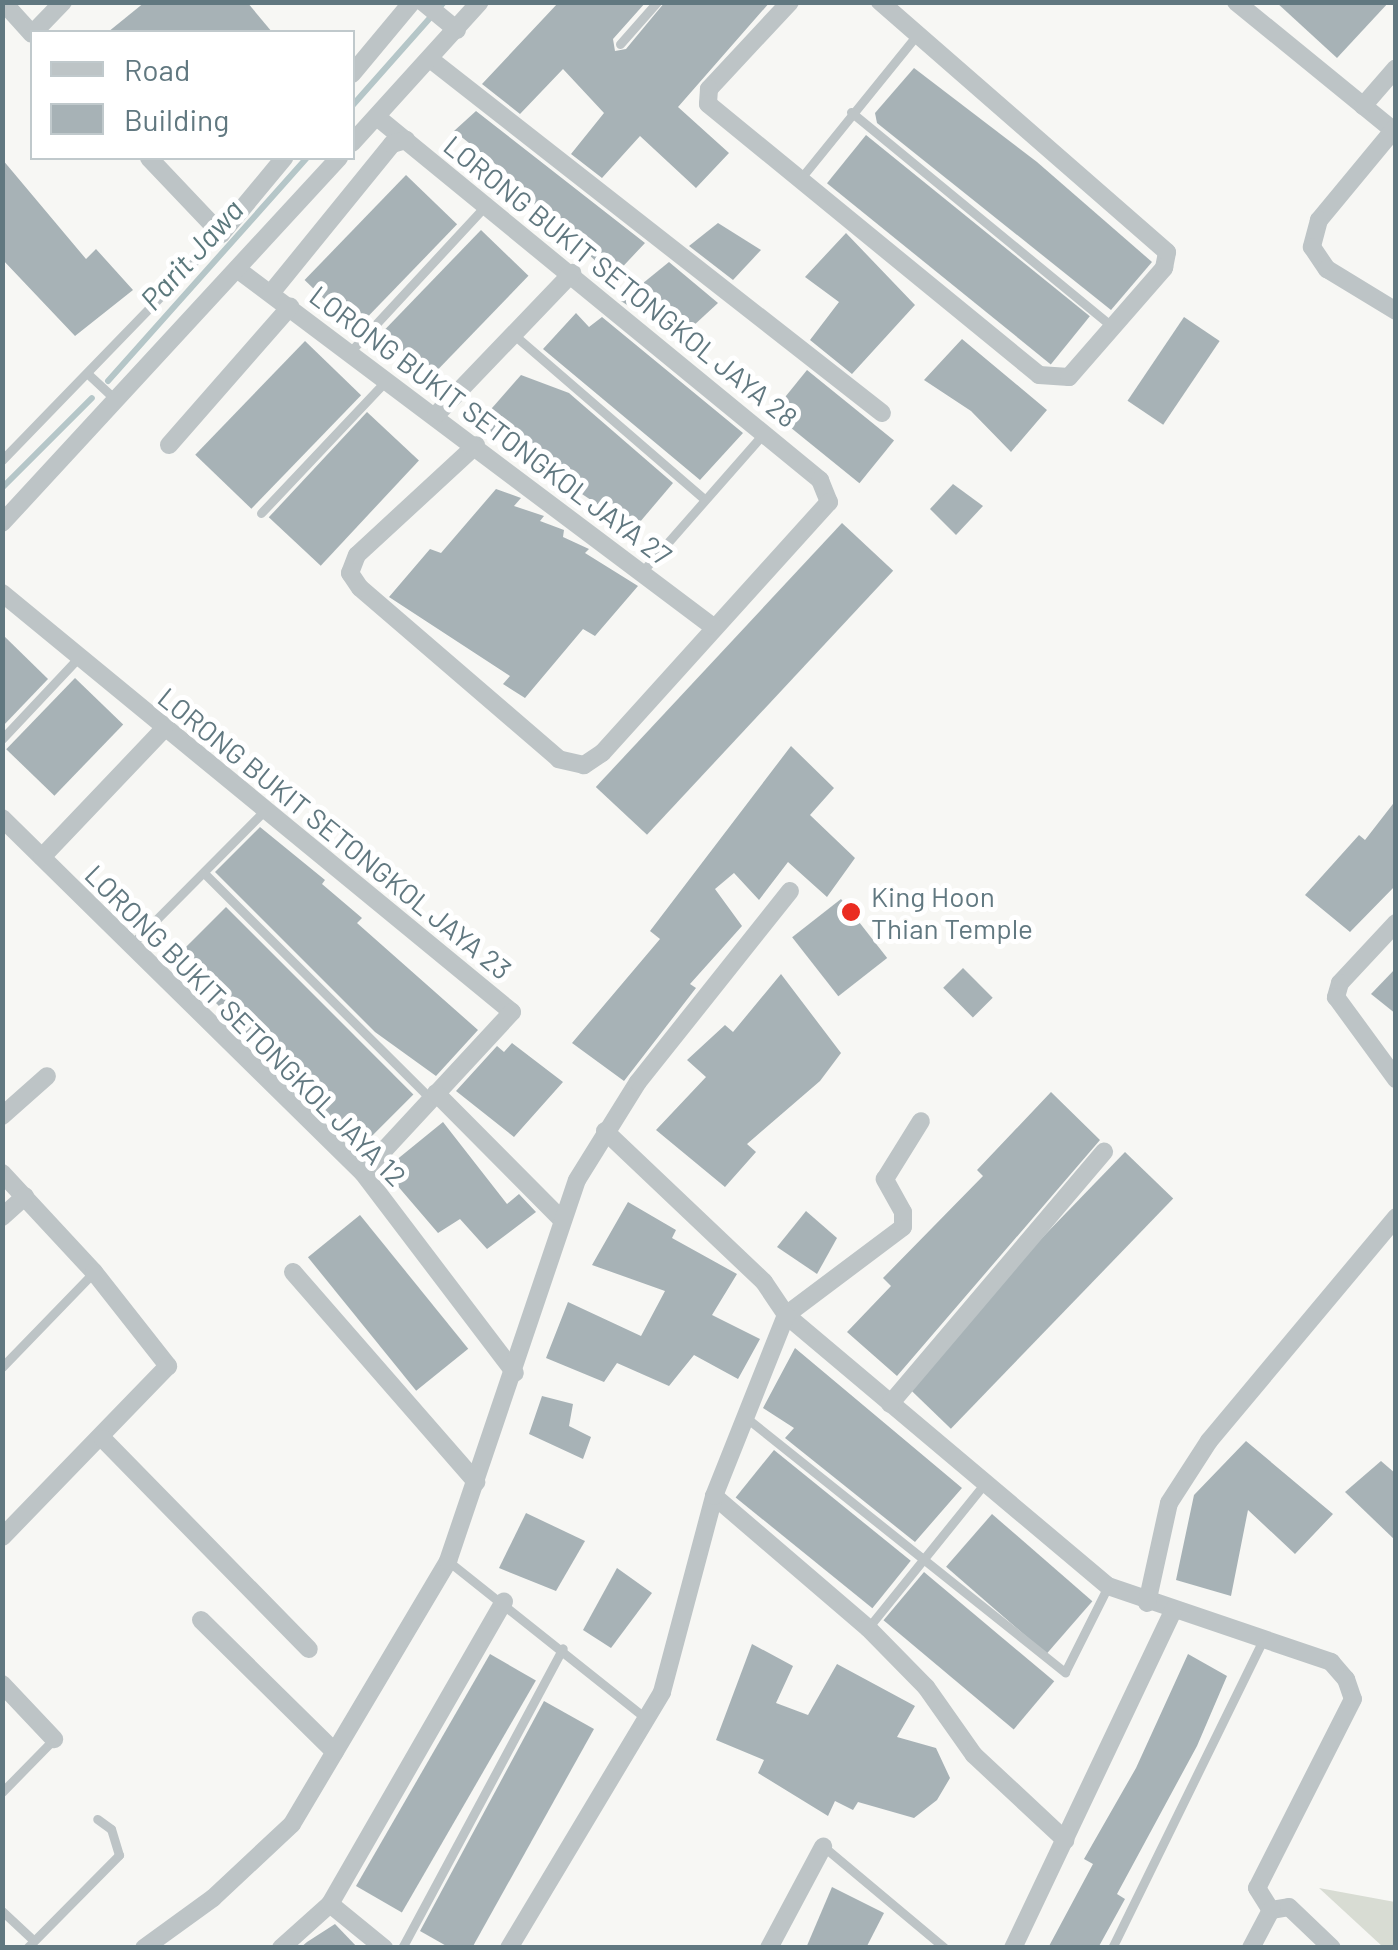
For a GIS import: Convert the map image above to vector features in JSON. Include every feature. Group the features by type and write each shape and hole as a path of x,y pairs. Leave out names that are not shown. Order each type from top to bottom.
{"street":[{"path":"3,2 30,30"},
{"path":"36,30 63,2"},
{"path":"355,70 412,2"},
{"path":"422,2 450,24"},
{"path":"355,140 430,59 450,24 480,2"},
{"path":"790,2 706,96 708,104 1044,378 1069,378 1167,260 1153,235 880,2"},
{"path":"1236,2 1394,129 1319,220 1312,247 1317,260 1396,311"},
{"path":"430,59 882,413"},
{"path":"1363,106 1396,68"},
{"name":"LORONG BUKIT SETONGKOL JAYA 28","path":"377,116 572,273 829,491 828,502 712,626"},
{"path":"271,293 392,144 406,140"},
{"path":"151,160 221,234 282,160"},
{"path":"2,523 337,160"},
{"name":"LORONG BUKIT SETONGKOL JAYA 27","path":"237,269 348,354 476,444 712,626"},
{"path":"436,415 510,332 572,273"},
{"path":"169,444 290,307"},
{"path":"476,444 357,555 350,572 360,588 560,758 584,765 602,753 712,626"},
{"name":"LORONG BUKIT SETONGKOL JAYA 23","path":"2,593 77,659 512,1012 362,1174"},
{"path":"42,857 164,729"},
{"name":"LORONG BUKIT SETONGKOL JAYA 12","path":"2,818 362,1174 515,1373"},
{"path":"144,1948 279,1838 334,1752 448,1561 515,1373 562,1218 605,1132 790,891"},
{"path":"1396,923 1340,983 1336,997 1396,1078"},
{"path":"2,1116 46,1076"},
{"path":"434,1096 562,1218"},
{"path":"509,1948 570,1854 643,1716 662,1692 714,1496 742,1414 786,1315 903,1226 903,1212 885,1178 921,1121"},
{"path":"605,1132 764,1282 786,1315 1108,1586 1331,1662 1352,1698 1257,1888 1270,1910"},
{"path":"890,1404 1104,1152"},
{"path":"2,1173 94,1272 168,1366 103,1439 2,1537"},
{"path":"2,1217 24,1196"},
{"path":"1147,1602 1169,1503 1189,1472 1396,1217"},
{"path":"293,1272 476,1482"},
{"path":"103,1439 309,1649"},
{"path":"714,1496 868,1628 1010,1793 1064,1840"},
{"path":"281,1948 330,1904 504,1602"},
{"path":"1013,1948 1174,1609"},
{"path":"201,1620 334,1752"},
{"path":"2,1684 54,1739"},
{"path":"770,1948 824,1847"},
{"path":"330,1904 384,1948"},
{"path":"1270,1910 1289,1907 1332,1948"},
{"path":"1251,1948 1270,1910"}],"lane":[{"path":"620,44 657,2"},
{"path":"801,178 917,35"},
{"path":"851,112 1112,327"},
{"path":"348,354 487,204"},
{"path":"2,460 221,234"},
{"path":"510,332 704,499"},
{"path":"88,374 116,400"},
{"path":"261,513 387,380"},
{"path":"641,573 764,433"},
{"path":"2,740 77,659"},
{"path":"131,945 206,874 264,811"},
{"path":"206,874 434,1096"},
{"path":"2,1367 94,1272"},
{"path":"742,1414 1065,1672 1108,1586"},
{"path":"868,1628 986,1483"},
{"path":"448,1561 563,1648 643,1716"},
{"path":"1112,1948 1264,1638"},
{"path":"402,1948 563,1648"},
{"path":"2,1792 54,1739"},
{"path":"2,1911 29,1943 119,1856 111,1829 96,1818"},
{"path":"824,1847 945,1948"}],"shaded area":[{"path":"1319,1888 1395,1902 1395,1947 1383,1947"}],"building":[{"path":"145,2 247,2 270,30 110,30"},
{"path":"646,2 613,39 615,51 626,49 665,2 770,2 678,107 729,153 696,188 640,136 602,178 571,154 604,113 563,69 520,114 482,84 558,3"},
{"path":"1276,2 1389,2 1337,58"},
{"path":"914,68 1037,162 1152,262 1111,310 877,123 875,113"},
{"path":"476,111 645,243 613,277 520,191 524,187 454,131"},
{"path":"866,135 1090,316 1051,364 827,183"},
{"path":"2,159 86,259 96,249 133,290 75,336 2,259"},
{"path":"406,175 457,224 356,329 305,280"},
{"path":"718,223 761,250 733,280 689,246"},
{"path":"481,230 528,276 431,377 383,331"},
{"path":"846,233 915,305 852,374 810,340 839,302 805,277"},
{"path":"669,262 718,303 679,339 621,301"},
{"path":"576,313 589,327 602,317 743,433 700,480 543,349"},
{"path":"1184,317 1220,341 1163,425 1128,401"},
{"path":"962,339 1047,410 1011,452 971,411 924,380"},
{"path":"305,341 361,395 251,509 195,455"},
{"path":"807,370 894,440 859,483 772,413"},
{"path":"521,375 569,393 673,483 634,529 478,424"},
{"path":"367,412 419,460 321,566 269,517"},
{"path":"953,484 983,506 956,535 930,509"},
{"path":"496,489 521,498 514,506 544,516 540,521 564,530 563,537 589,549 585,553 638,586 595,636 583,629 525,698 503,684 510,676 389,597 430,549 441,553"},
{"path":"842,523 893,571 647,835 596,787"},
{"path":"2,634 48,679 2,727"},
{"path":"75,678 123,725 54,796 6,749"},
{"path":"791,746 834,788 810,815 855,858 827,897 788,862 759,900 734,873 715,889 742,926 690,984 696,988 624,1081 572,1043 660,939 650,931"},
{"path":"1396,800 1396,885 1350,932 1305,895 1359,835 1365,840"},
{"path":"260,827 325,880 322,884 362,918 357,923 478,1030 436,1076 375,1032 215,872"},
{"path":"841,899 887,958 838,996 792,937"},
{"path":"226,907 413,1094 360,1147 173,960"},
{"path":"963,968 993,998 973,1017 943,988"},
{"path":"1396,968 1396,1014 1371,994"},
{"path":"781,974 841,1053 820,1081 747,1144 756,1152 725,1187 656,1130 706,1077 687,1060 725,1025 733,1032"},
{"path":"512,1043 563,1082 514,1137 456,1091 497,1046 504,1052"},
{"path":"1051,1092 1100,1140 897,1376 847,1332 891,1286 883,1278 983,1176 977,1170"},
{"path":"443,1122 507,1204 519,1194 536,1212 487,1249 460,1219 438,1233 384,1170"},
{"path":"1125,1152 1173,1199 951,1429 903,1382"},
{"path":"628,1202 676,1230 672,1238 737,1274 712,1315 760,1339 738,1379 694,1355 669,1386 617,1363 604,1382 546,1358 568,1302 641,1336 665,1291 592,1265"},
{"path":"806,1211 837,1238 817,1274 777,1247"},
{"path":"360,1215 468,1349 416,1391 308,1257"},
{"path":"795,1348 962,1488 915,1542 785,1438 794,1428 763,1408"},
{"path":"542,1396 573,1404 569,1426 591,1437 583,1459 529,1434"},
{"path":"1246,1441 1333,1514 1295,1554 1248,1510 1231,1596 1176,1580 1194,1495"},
{"path":"774,1450 911,1561 872,1608 736,1497"},
{"path":"1381,1461 1396,1474 1396,1541 1345,1492"},
{"path":"526,1513 585,1541 556,1591 499,1568"},
{"path":"992,1514 1092,1601 1046,1654 946,1567"},
{"path":"617,1568 652,1593 611,1648 583,1630"},
{"path":"924,1572 1054,1681 1014,1730 884,1620"},
{"path":"752,1644 793,1666 776,1703 808,1715 837,1664 915,1706 897,1737 936,1748 950,1778 937,1800 914,1818 858,1802 853,1810 835,1801 828,1816 758,1773 764,1760 716,1740"},
{"path":"490,1654 536,1680 402,1913 356,1886"},
{"path":"1188,1654 1227,1676 1197,1746 1117,1894 1125,1899 1098,1948 1048,1948 1093,1864 1084,1859 1136,1768"},
{"path":"544,1701 594,1729 472,1948 450,1948 420,1931"},
{"path":"832,1887 884,1913 866,1948 806,1948"},
{"path":"335,1924 358,1948 300,1948 307,1942"}],"waterway":[{"name":"Parit Jawa","path":"355,103 444,2"},
{"name":"Parit Jawa","path":"108,381 305,160"},
{"name":"Parit Jawa","path":"2,488 92,398"}],"place":[{"name":"King Hoon Thian Temple","path":"851,912"}]}
